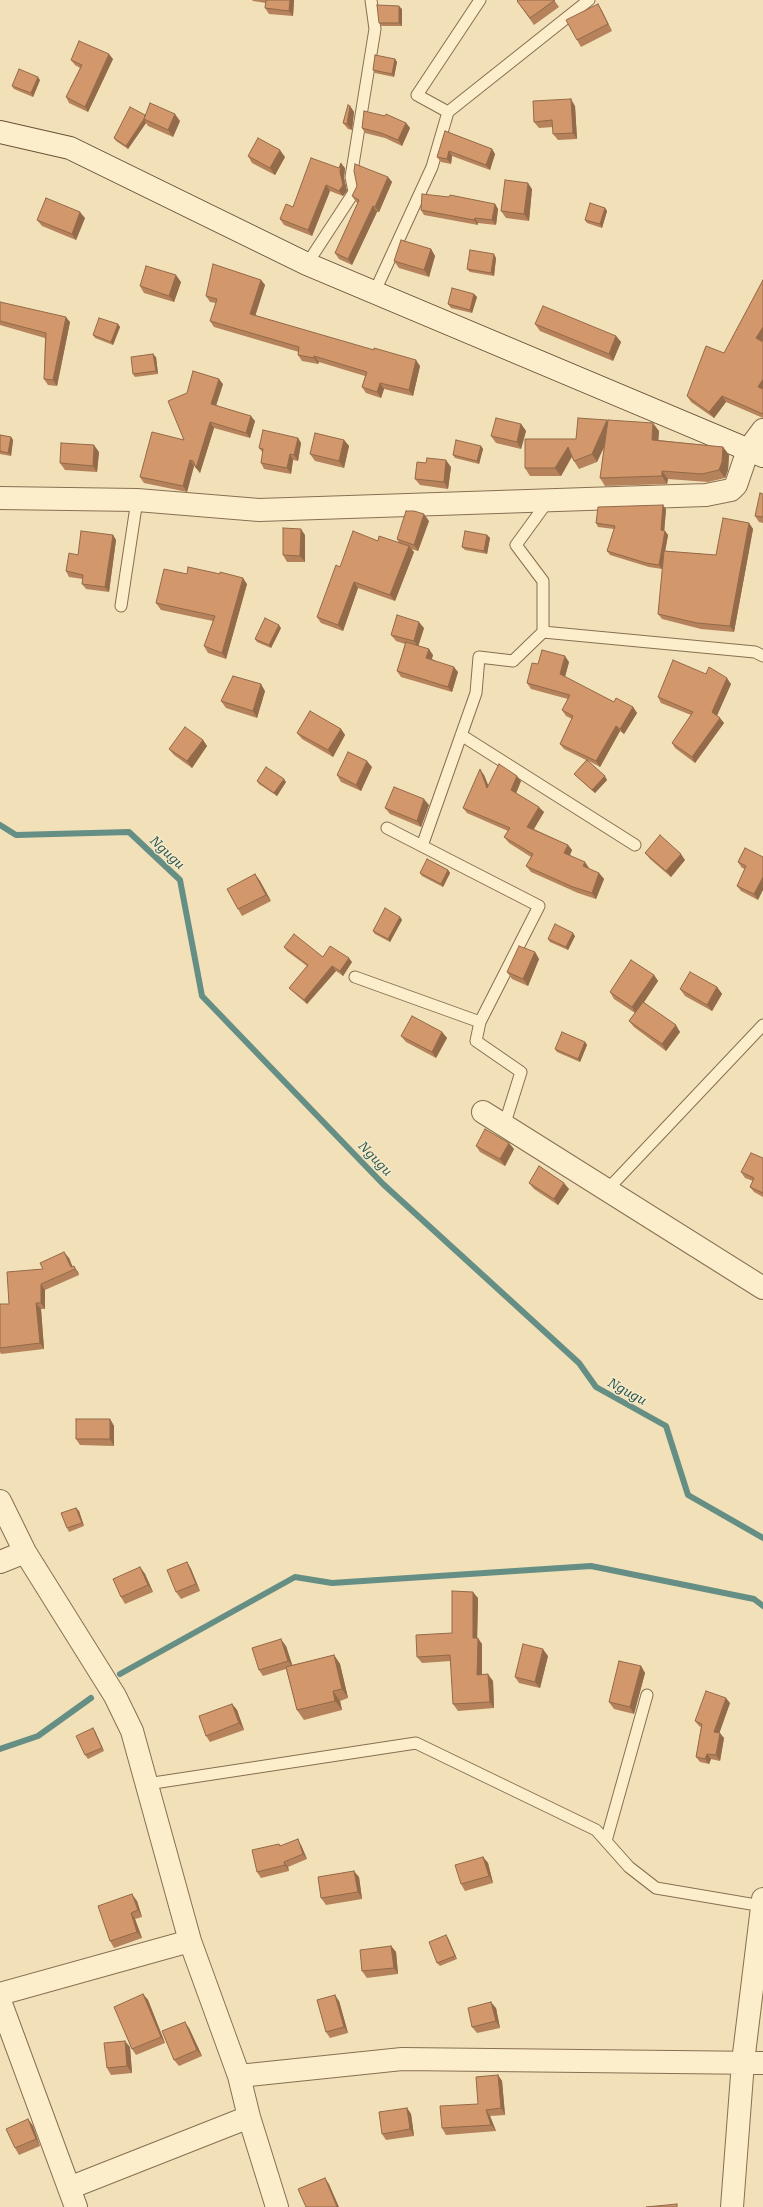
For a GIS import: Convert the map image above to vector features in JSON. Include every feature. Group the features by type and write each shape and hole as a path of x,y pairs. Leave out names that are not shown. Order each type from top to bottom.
{"street":[{"path":"0,132 70,148 307,264 375,291 755,453"},
{"path":"0,498 137,500 259,510 699,495 731,490 736,485 755,453 763,430"},
{"path":"482,1112 763,1288"},
{"path":"0,1501 25,1552 115,1696 132,1731 190,1940 239,2076 249,2118 277,2207"},
{"path":"0,1562 25,1552"},
{"path":"732,2207 753,2063 763,1904"},
{"path":"0,1994 190,1940"},
{"path":"0,2001 73,2198 249,2118"},
{"path":"239,2076 402,2059 753,2063"}],"lane":[{"path":"307,264 354,192 351,177 375,29 371,0"},
{"path":"448,112 417,95 480,0"},
{"path":"375,291 432,167 448,112 589,0"},
{"path":"121,606 137,500"},
{"path":"422,846 476,693 479,657 512,661 543,632 543,581 516,545 548,501"},
{"path":"543,632 755,652 763,656"},
{"path":"461,735 635,845"},
{"path":"387,828 539,906 480,1022 476,1041 521,1072 504,1126"},
{"path":"355,977 480,1022"},
{"path":"607,1190 763,1025"},
{"path":"606,1840 647,1695"},
{"path":"147,1784 416,1742 596,1830 628,1867 656,1888 763,1904"}],"building":[{"path":"266,0 290,0 289,11 265,8"},
{"path":"555,0 530,18 517,1"},
{"path":"598,4 608,24 577,40 566,20"},
{"path":"377,5 399,6 399,23 379,23"},
{"path":"79,41 109,54 85,107 66,97 82,65 71,60"},
{"path":"375,55 395,59 392,74 373,70"},
{"path":"19,69 38,77 31,93 12,86"},
{"path":"571,99 573,133 553,134 552,120 534,122 533,101"},
{"path":"150,103 175,114 168,130 144,119"},
{"path":"348,105 350,106 347,124 343,123"},
{"path":"130,107 145,115 144,119 126,146 114,138"},
{"path":"364,111 385,116 386,114 406,123 398,140 381,133 362,128"},
{"path":"445,131 492,149 486,165 449,151 447,159 437,157"},
{"path":"258,138 280,150 270,168 248,156"},
{"path":"311,158 339,168 341,163 340,172 343,185 339,191 326,185 308,230 280,219 286,204 293,207"},
{"path":"355,164 388,177 375,207 373,206 348,259 335,253 359,200 352,196 357,186 354,171"},
{"path":"505,180 528,183 524,214 501,211"},
{"path":"422,194 449,197 450,195 495,204 492,220 475,218 474,220 421,210"},
{"path":"46,198 80,212 72,234 37,220"},
{"path":"590,203 605,208 600,224 585,220"},
{"path":"401,240 431,249 424,270 394,261"},
{"path":"470,250 494,254 491,273 467,269"},
{"path":"213,264 261,280 250,314 374,350 374,348 416,360 409,390 380,383 377,392 362,387 367,372 314,356 314,358 298,355 299,347 210,321 217,299 206,296"},
{"path":"146,266 176,275 169,296 140,286"},
{"path":"763,280 763,327 756,338 763,342 763,379 758,387 763,389 763,414 722,396 709,412 687,396 706,346 724,353"},
{"path":"452,288 474,294 470,310 448,304"},
{"path":"0,302 66,317 53,380 44,379 46,333 0,321"},
{"path":"543,306 616,336 609,354 535,324"},
{"path":"99,318 118,324 111,342 93,335"},
{"path":"153,354 156,371 133,374 131,357"},
{"path":"193,371 219,379 211,404 251,416 246,433 210,422 196,468 193,461 190,460 183,486 140,477 152,432 184,440 168,401 187,393"},
{"path":"496,418 521,424 517,442 491,436"},
{"path":"578,418 607,420 592,454 574,461 568,447 555,468 525,468 525,439 576,439"},
{"path":"608,420 653,423 652,440 723,447 722,462 719,470 702,474 662,471 662,476 600,478"},
{"path":"263,430 298,438 294,455 290,454 287,468 261,463 263,449 259,448"},
{"path":"315,433 344,440 339,461 310,454"},
{"path":"0,435 11,437 8,453 0,451"},
{"path":"456,440 481,446 477,461 453,455"},
{"path":"61,443 94,445 93,466 60,463"},
{"path":"427,458 446,460 444,482 415,479 417,462 426,463"},
{"path":"760,493 763,494 763,517 755,516"},
{"path":"663,505 661,530 665,531 659,565 646,563 607,551 615,526 596,523 598,507"},
{"path":"406,511 414,511 424,514 414,545 397,539"},
{"path":"723,518 749,523 730,626 697,623 658,614 664,551 716,555"},
{"path":"283,528 301,529 300,556 283,555"},
{"path":"81,531 113,535 105,587 82,584 83,575 66,571 69,553 78,555"},
{"path":"353,531 378,541 379,536 409,546 390,595 354,582 338,625 317,617 336,565 340,567"},
{"path":"465,531 487,535 484,551 462,547"},
{"path":"188,567 220,574 220,572 243,578 222,653 204,646 215,616 156,603 164,569 187,574"},
{"path":"397,615 419,622 414,641 391,635"},
{"path":"265,618 279,625 269,645 255,639"},
{"path":"406,642 429,649 426,658 454,667 448,687 397,671"},
{"path":"542,650 565,656 560,674 614,702 616,698 633,707 620,729 616,726 596,761 560,744 573,716 562,710 570,695 527,683 532,663 538,664"},
{"path":"673,660 706,674 709,667 727,678 712,712 720,718 692,757 672,743 693,712 658,697"},
{"path":"233,676 261,684 253,711 221,701"},
{"path":"310,711 341,729 328,750 297,733"},
{"path":"185,727 203,740 187,761 169,749"},
{"path":"348,752 367,761 356,785 337,775"},
{"path":"587,760 605,776 592,790 574,774"},
{"path":"499,764 517,776 511,790 539,807 527,827 568,845 564,853 585,862 583,866 599,873 592,893 573,887 526,866 533,854 504,837 510,828 463,808 480,769 487,788"},
{"path":"266,767 284,779 274,793 257,781"},
{"path":"394,787 424,799 417,821 385,808"},
{"path":"660,835 681,854 666,871 645,853"},
{"path":"745,848 763,857 763,877 754,894 737,886 746,866 738,862"},
{"path":"427,859 448,870 441,884 420,873"},
{"path":"255,874 266,895 238,909 227,889"},
{"path":"385,908 400,917 388,939 373,931"},
{"path":"555,924 573,933 566,947 548,939"},
{"path":"294,934 323,957 330,946 349,958 340,971 332,966 304,1000 289,988 308,965 284,947"},
{"path":"519,946 535,952 523,979 507,972"},
{"path":"631,960 654,975 632,1007 610,992"},
{"path":"690,972 717,987 707,1005 680,989"},
{"path":"643,1002 676,1025 662,1044 629,1021"},
{"path":"412,1016 442,1032 432,1052 401,1036"},
{"path":"562,1032 585,1042 578,1059 555,1049"},
{"path":"485,1129 509,1143 500,1159 476,1146"},
{"path":"751,1153 763,1158 763,1193 750,1187 754,1178 741,1172"},
{"path":"539,1166 564,1183 554,1199 529,1183"},
{"path":"64,1252 71,1267 74,1266 75,1269 41,1284 41,1303 36,1303 40,1343 0,1348 0,1304 9,1304 7,1272 43,1269 40,1263"},
{"path":"76,1419 110,1419 110,1439 76,1439"},
{"path":"76,1508 82,1523 67,1528 61,1513"},
{"path":"187,1562 196,1584 176,1592 167,1570"},
{"path":"140,1567 148,1585 121,1597 113,1579"},
{"path":"452,1591 473,1592 473,1638 478,1638 477,1675 488,1674 490,1702 453,1704 450,1655 417,1657 416,1635 452,1633"},
{"path":"281,1639 288,1661 259,1670 252,1648"},
{"path":"523,1644 543,1649 535,1682 515,1677"},
{"path":"334,1655 342,1689 333,1691 335,1701 297,1710 286,1667"},
{"path":"619,1661 641,1666 630,1707 609,1702"},
{"path":"706,1691 726,1698 714,1732 720,1733 716,1755 707,1754 705,1759 696,1757 702,1724 695,1721"},
{"path":"232,1704 239,1723 206,1736 199,1716"},
{"path":"93,1728 102,1748 85,1755 76,1736"},
{"path":"298,1839 303,1854 284,1862 285,1865 257,1872 252,1850 279,1844 280,1846"},
{"path":"483,1857 489,1876 461,1884 455,1865"},
{"path":"354,1871 358,1892 321,1898 318,1877"},
{"path":"132,1894 138,1910 131,1913 137,1932 110,1941 98,1906"},
{"path":"446,1935 455,1956 437,1963 429,1942"},
{"path":"391,1946 394,1968 362,1971 360,1950"},
{"path":"143,1994 161,2037 132,2049 114,2007"},
{"path":"335,1995 344,2027 326,2032 317,2000"},
{"path":"491,2002 496,2021 472,2027 468,2008"},
{"path":"185,2022 197,2050 174,2060 162,2031"},
{"path":"125,2041 127,2066 107,2068 104,2043"},
{"path":"498,2075 501,2108 486,2110 491,2125 442,2128 440,2106 478,2104 476,2077"},
{"path":"407,2108 410,2129 382,2134 379,2112"},
{"path":"28,2119 36,2139 15,2148 6,2129"},
{"path":"325,2178 337,2207 306,2207 298,2189"},
{"path":"677,2204 677,2207 646,2207"}],"waterway":[{"name":"Ngugu","path":"0,825 16,835 129,832 180,880 202,996 383,1184 579,1363 596,1387 666,1426 688,1495 763,1538"},
{"path":"120,1674 295,1577 332,1583 591,1566 754,1599 763,1606"},
{"path":"0,1749 38,1736 91,1698"}]}
